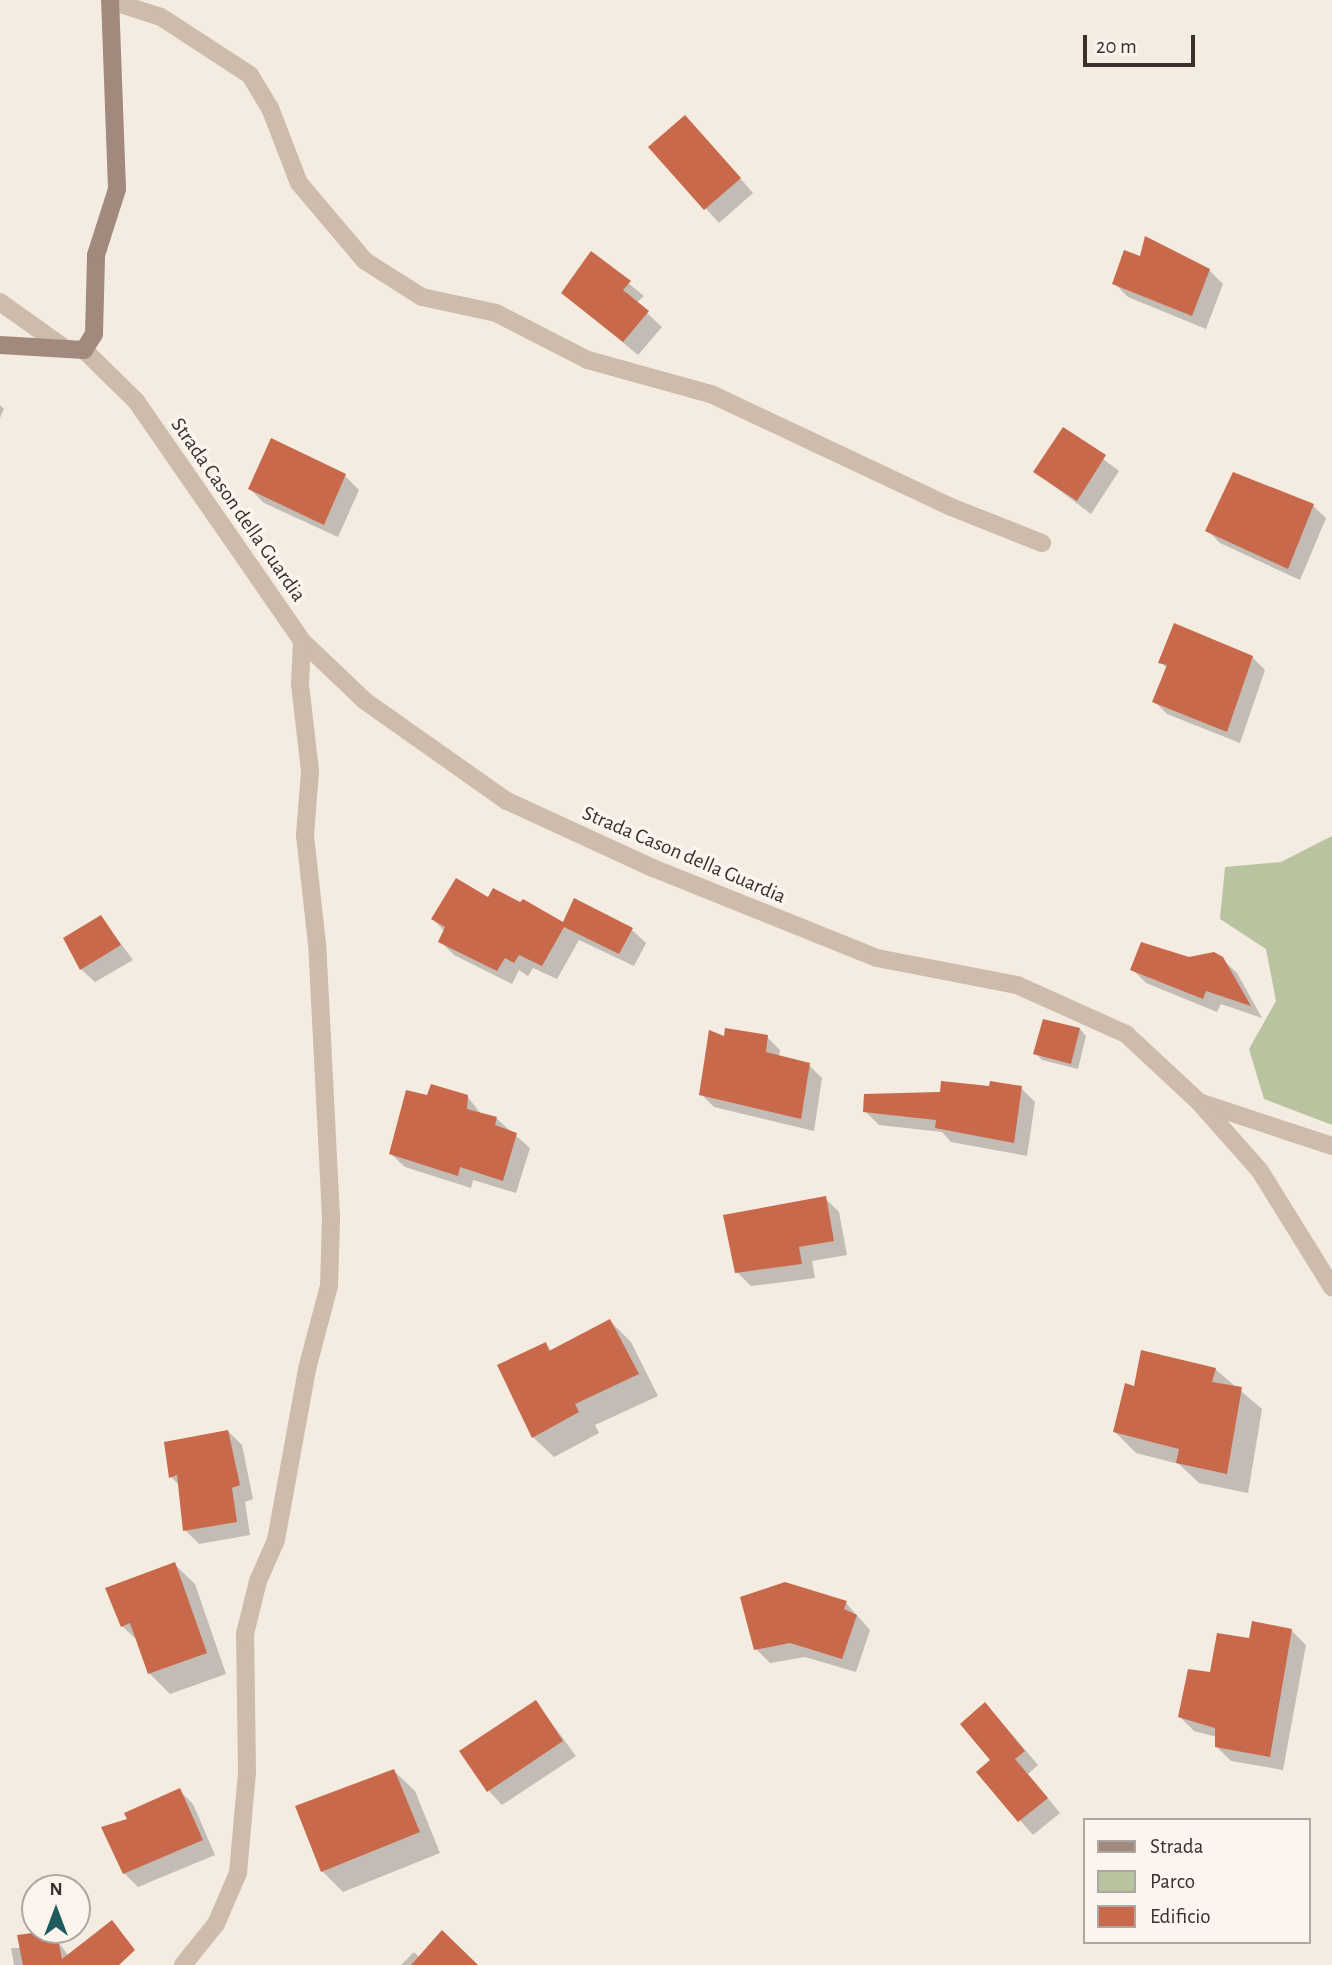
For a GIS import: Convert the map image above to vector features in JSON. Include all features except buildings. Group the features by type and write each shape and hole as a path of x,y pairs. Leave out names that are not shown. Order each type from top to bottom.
{"street":[{"path":"0,345 84,351 94,334 97,313 96,255 117,189 111,0 161,17 250,75 270,108 299,183 365,261 422,297 496,313 588,360 711,394 951,507 1042,543"},
{"path":"0,302 66,349"},
{"name":"Strada Cason della Guardia","path":"84,351 136,401 302,640 365,701 507,801 740,905 877,958 1017,985 1066,1004 1126,1034 1199,1102 1260,1171 1332,1287"},
{"path":"183,1965 216,1924 238,1873 247,1772 245,1634 258,1581 276,1541 307,1369 329,1286 331,1217 317,944 305,835 310,771 300,684 302,640"},
{"path":"1199,1102 1332,1146"}],"green space":[{"path":"1332,836 1332,1125 1264,1099 1249,1049 1276,1001 1266,949 1220,919 1225,867 1281,862"}]}
